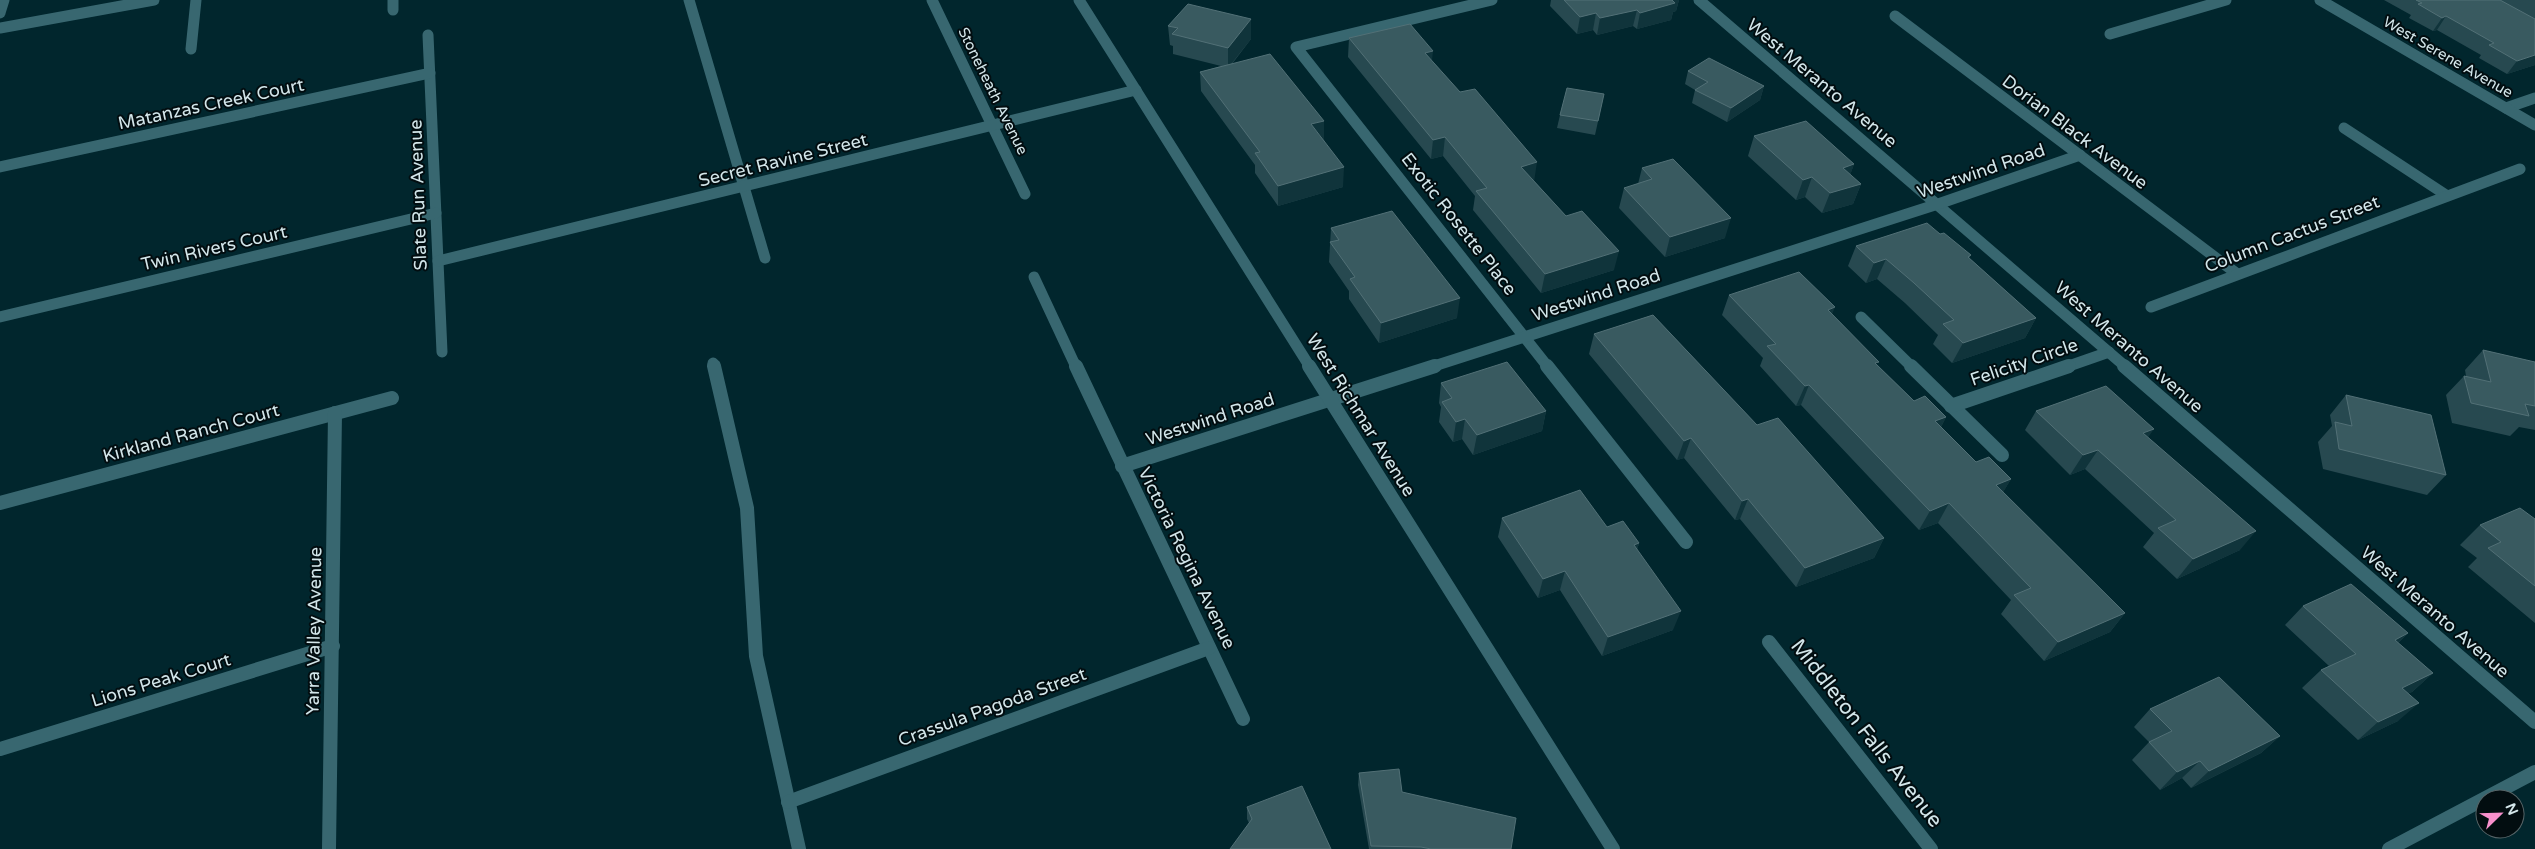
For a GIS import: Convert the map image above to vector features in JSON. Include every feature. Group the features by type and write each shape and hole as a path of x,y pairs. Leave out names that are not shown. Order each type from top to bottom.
{"street":[{"path":"0,13 4,0"},
{"path":"0,28 154,0"},
{"path":"191,49 196,0"},
{"path":"689,0 765,258"},
{"name":"Stoneheath Avenue","path":"932,0 1025,194"},
{"name":"West Richmar Avenue","path":"1079,0 1613,849"},
{"name":"Exotic Rosette Place","path":"1492,0 1296,47 1526,336 1686,542"},
{"name":"West Meranto Avenue","path":"1699,0 1938,204 2535,722"},
{"path":"2110,34 2226,0"},
{"name":"West Serene Avenue","path":"2320,0 2535,125"},
{"name":"Dorian Black Avenue","path":"1895,16 2236,274"},
{"name":"Slate Run Avenue","path":"428,36 442,352"},
{"name":"Matanzas Creek Court","path":"0,167 430,73"},
{"name":"Secret Ravine Street","path":"438,261 743,188 1136,90"},
{"path":"2506,108 2535,98"},
{"path":"2344,128 2446,195"},
{"name":"Westwind Road","path":"1122,466 1938,204 2080,155"},
{"name":"Column Cactus Street","path":"2151,307 2446,195 2520,169"},
{"name":"Twin Rivers Court","path":"0,317 436,213"},
{"name":"Victoria Regina Avenue","path":"1034,278 1243,719"},
{"path":"1861,317 2002,455"},
{"name":"Felicity Circle","path":"1951,406 2108,352"},
{"path":"713,363 747,508 756,656 798,849"},
{"name":"Kirkland Ranch Court","path":"0,503 392,398"},
{"name":"Yarra Valley Avenue","path":"329,849 335,413"},
{"name":"Middleton Falls Avenue","path":"1769,642 1931,849"},
{"name":"Lions Peak Court","path":"0,749 333,646"},
{"name":"Crassula Pagoda Street","path":"788,802 1209,648"},
{"path":"2389,849 2535,772"}],"building":[{"path":"1564,0 1672,0 1675,3 1640,13 1637,10 1600,18 1596,13 1580,17"},
{"path":"2416,0 2500,0 2535,19 2535,55 2517,61 2489,45 2494,43 2446,16 2442,18 2418,4 2422,3"},
{"path":"1188,4 1251,19 1228,48 1172,34 1178,28 1168,26"},
{"path":"1410,24 1433,51 1425,53 1460,92 1475,89 1537,162 1521,167 1566,216 1582,211 1619,251 1545,274 1476,191 1487,188 1445,137 1433,140 1349,38"},
{"path":"1270,54 1324,121 1311,124 1344,167 1278,186 1255,153 1260,152 1200,72"},
{"path":"1709,58 1764,86 1731,108 1695,90 1708,82 1688,71"},
{"path":"1567,88 1604,94 1598,121 1560,115"},
{"path":"1806,121 1854,164 1843,168 1861,184 1830,193 1812,177 1803,180 1754,136"},
{"path":"1673,159 1731,218 1670,237 1624,188 1652,179 1642,168"},
{"path":"1392,211 1460,298 1381,323 1350,279 1355,277 1330,242 1339,240 1331,228"},
{"path":"1927,223 1940,234 1944,233 1971,255 1968,257 2036,318 1963,343 1943,324 1954,320 1914,283 1886,259 1874,263 1856,246"},
{"path":"1799,272 1835,307 1828,310 1879,362 1875,363 1914,401 1925,396 1946,417 1935,421 1976,462 1989,457 2011,479 1996,485 2125,613 2058,642 2014,595 2031,588 1949,503 1930,511 1809,385 1805,386 1767,346 1776,344 1729,295"},
{"path":"1653,315 1757,425 1778,418 1884,538 1805,568 1748,499 1742,501 1691,438 1684,441 1594,334"},
{"path":"2483,350 2535,362 2535,406 2525,404 2529,416 2471,403 2464,376 2491,382"},
{"path":"1507,362 1546,411 1477,435 1465,419 1456,422 1442,402 1452,398 1441,383"},
{"path":"2106,386 2154,429 2143,433 2256,531 2193,559 2158,528 2176,520 2098,450 2083,455 2036,411"},
{"path":"2346,395 2431,415 2446,475 2339,449 2335,422 2352,426"},
{"path":"1580,490 1607,527 1623,521 1639,543 1634,545 1681,611 1608,637 1565,571 1543,579 1502,518"},
{"path":"2520,508 2535,519 2535,586 2488,548 2501,542 2480,525"},
{"path":"2351,584 2408,633 2395,640 2433,673 2402,688 2419,703 2378,722 2321,670 2356,654 2303,606"},
{"path":"2219,677 2280,736 2209,771 2200,761 2177,772 2149,742 2172,731 2150,709"},
{"path":"1399,769 1402,792 1516,818 1511,849 1431,849 1371,846 1359,773"},
{"path":"1302,786 1331,849 1230,849 1252,819 1247,807"}]}
